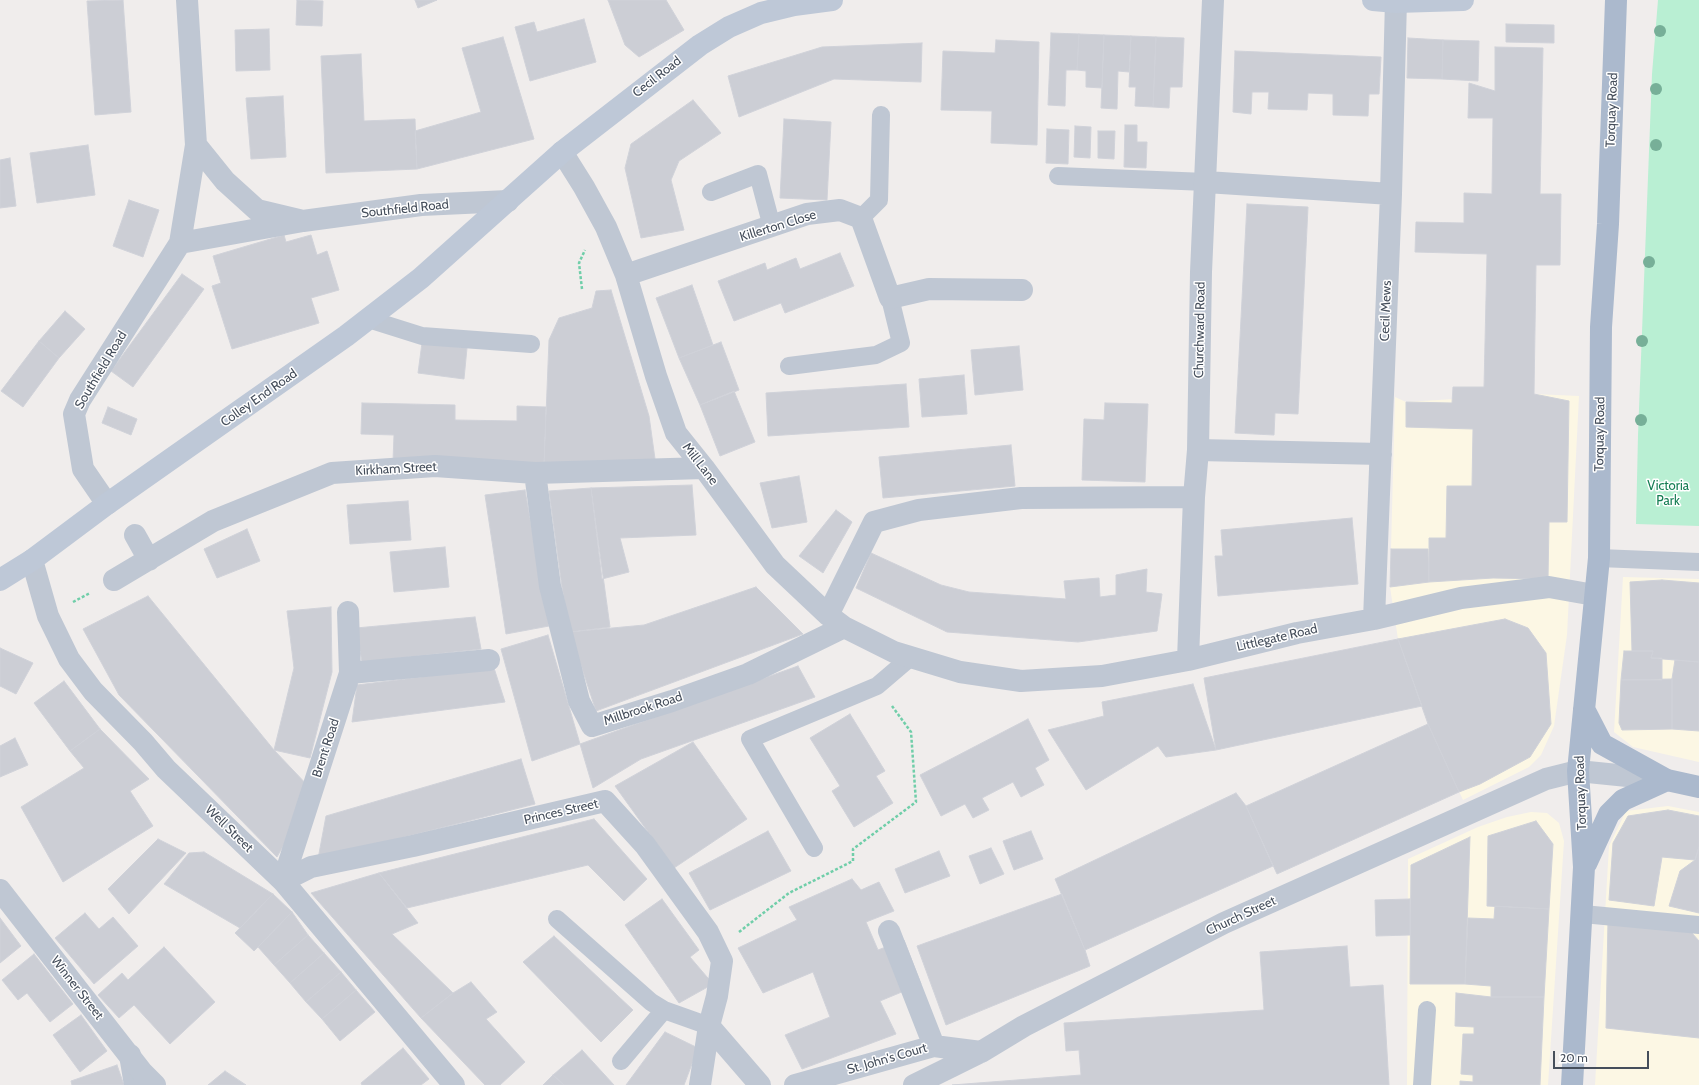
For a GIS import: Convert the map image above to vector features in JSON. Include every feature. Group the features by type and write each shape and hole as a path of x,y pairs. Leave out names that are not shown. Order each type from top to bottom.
{"main road":[{"name":"Cecil Road","path":"508,201 562,152 674,64 728,27 761,14 794,6 832,0"},
{"path":"1373,0 1463,0"},
{"name":"Torquay Road","path":"1572,1085 1583,914 1584,867 1578,771 1594,595 1599,558 1602,327 1608,224 1616,0"},
{"name":"Colley End Road","path":"0,580 32,560 108,504 368,319 421,278 508,201"},
{"path":"1584,709 1602,744 1667,780 1699,787"},
{"name":"Torquay Road","path":"1584,867 1609,814 1623,800 1667,780"}],"street":[{"name":"Southfield Road","path":"108,504 83,469 74,414 80,400 180,243 196,146 187,0"},
{"name":"Churchward Road","path":"1188,660 1194,497 1198,450 1201,272 1206,182 1212,0"},
{"name":"Cecil Mews","path":"1374,619 1391,194 1396,1"},
{"name":"Southfield Road","path":"196,146 225,181 257,210 303,220"},
{"name":"Mill Lane","path":"562,152 599,214 626,275 656,376 676,433 704,468 775,565 836,621 894,652 960,672"},
{"path":"1206,182 1391,194"},
{"name":"Southfield Road","path":"180,243 303,220 420,205 508,201"},
{"name":"Killerton Close","path":"626,275 807,214 840,210 861,218"},
{"path":"861,218 890,298 929,289 1022,290"},
{"path":"1198,450 1381,454"},
{"name":"Kirkham Street","path":"114,580 213,521 332,473 435,466 535,473 704,468"},
{"name":"Millbrook Road","path":"535,473 550,586 579,701 592,726 672,701 748,674 836,621"},
{"path":"836,621 874,522 919,510 1020,498 1194,497"},
{"path":"135,535 149,560"},
{"name":"Well Street","path":"32,560 48,616 69,659 93,691 144,742 166,769 283,881 454,1085"},
{"name":"Littlegate Road","path":"960,672 1021,682 1102,676 1188,660 1297,632 1374,619 1461,598 1550,587 1594,595"},
{"name":"Brent Road","path":"283,881 350,674 348,612"},
{"path":"350,674 488,660"},
{"name":"Church Street","path":"914,1085 981,1052 1024,1026 1224,923 1386,851 1422,833 1546,779 1578,771 1667,780"},
{"name":"Princes Street","path":"283,881 311,867 413,846 605,801 645,845 708,932 722,962"},
{"name":"Winner Street","path":"0,890 155,1085"},
{"path":"889,931 934,1046"},
{"path":"700,1085 709,1026 717,996 722,962"},
{"path":"709,1026 760,1085"},
{"name":"St. John's Court","path":"795,1085 934,1046 981,1052"},
{"path":"130,1055 135,1085"}],"lane":[{"path":"861,218 879,200 882,115"},
{"path":"710,192 758,174 772,227"},
{"path":"1058,176 1206,182"},
{"path":"789,366 876,355 901,343 890,298"},
{"path":"368,319 422,336 531,344"},
{"path":"1599,558 1699,562"},
{"path":"814,848 750,739 877,686 911,657"},
{"path":"1583,914 1699,925"},
{"path":"557,919 651,1002 664,1010 709,1026"},
{"path":"621,1061 664,1010"},
{"path":"1422,1085 1427,1010"}],"path":[{"path":"48,616 114,580"},
{"path":"722,962 737,934 789,893 853,861 853,849 916,802 911,732 877,686"}],"shaded area":[{"path":"1534,394 1579,396 1567,635 1554,726 1541,755 1529,767 1463,800 1428,724 1398,639 1390,587 1395,397 1406,402"},
{"path":"1623,577 1699,579 1699,762 1633,747 1614,732"},
{"path":"1668,806 1699,812 1699,1085 1595,1085 1609,846 1626,811"},
{"path":"1531,812 1547,813 1559,823 1564,841 1548,1085 1407,1085 1408,859 1478,827 1507,817"}],"green space":[{"name":"Victoria Park","path":"1658,0 1699,0 1699,526 1636,524 1652,74"}],"building":[{"path":"123,0 131,112 95,115 87,1"},
{"path":"297,0 323,1 322,26 296,25"},
{"path":"415,0 437,0 418,8"},
{"path":"608,0 666,0 684,30 639,57 625,45"},
{"path":"584,19 596,62 530,81 515,27 534,22 537,32"},
{"path":"1506,24 1554,25 1554,43 1506,42"},
{"path":"269,29 270,70 236,71 235,30"},
{"path":"1051,33 1079,34 1077,70 1066,70 1065,106 1048,105"},
{"path":"1079,34 1104,35 1102,88 1086,87 1086,71 1077,70"},
{"path":"1104,35 1131,36 1129,72 1118,71 1117,109 1101,108"},
{"path":"1131,36 1156,37 1153,107 1135,106 1136,87 1129,87"},
{"path":"503,37 534,139 417,169 415,131 481,112 462,48"},
{"path":"1156,37 1184,38 1182,87 1170,87 1169,108 1153,107"},
{"path":"1408,38 1443,40 1442,79 1407,78"},
{"path":"996,40 1039,42 1037,145 991,143 992,111 941,110 943,51 995,53"},
{"path":"1443,40 1479,41 1478,81 1442,79"},
{"path":"922,43 921,82 834,79 739,117 728,76 822,47"},
{"path":"1495,47 1543,48 1540,194 1561,194 1560,265 1536,265 1534,394 1569,401 1567,522 1549,522 1548,579 1493,578 1429,582 1429,538 1446,538 1447,486 1472,486 1473,429 1406,427 1406,402 1452,403 1453,387 1484,387 1487,254 1415,252 1416,222 1464,223 1464,193 1492,194 1493,118 1468,118 1469,83 1495,91"},
{"path":"1235,51 1381,57 1379,94 1369,94 1368,116 1333,115 1333,94 1308,93 1307,110 1268,109 1269,92 1252,92 1251,114 1233,112"},
{"path":"361,54 364,121 415,119 417,169 326,173 321,56"},
{"path":"283,96 286,157 251,159 246,98"},
{"path":"693,100 721,133 679,161 671,180 684,230 641,238 625,168 631,144"},
{"path":"784,119 831,122 827,200 780,198"},
{"path":"1125,125 1137,125 1137,142 1147,142 1146,168 1124,167"},
{"path":"1075,126 1091,127 1090,158 1074,157"},
{"path":"1047,129 1069,130 1068,164 1046,163"},
{"path":"1098,131 1115,131 1114,159 1098,158"},
{"path":"88,145 95,195 37,203 30,153"},
{"path":"10,158 16,206 0,208 0,160"},
{"path":"129,200 159,210 143,257 113,246"},
{"path":"1247,204 1308,207 1298,414 1275,413 1274,435 1235,433"},
{"path":"284,235 286,242 311,235 317,255 327,251 339,290 311,298 319,323 232,349 212,286 221,283 213,256"},
{"path":"840,253 854,286 785,313 781,303 734,321 718,281 765,263 767,270 796,258 800,269"},
{"path":"182,274 204,289 133,387 111,371"},
{"path":"692,285 713,345 679,358 656,298"},
{"path":"611,290 649,416 656,466 544,465 549,340 559,318 592,308 596,291"},
{"path":"65,311 85,329 59,358 39,341"},
{"path":"39,341 59,358 23,407 1,391"},
{"path":"721,342 739,390 700,405 679,358"},
{"path":"422,343 467,348 464,379 418,373"},
{"path":"1019,346 1023,390 975,395 971,350"},
{"path":"964,375 967,414 922,417 919,379"},
{"path":"906,384 909,427 768,436 766,393"},
{"path":"734,391 755,442 720,456 700,405"},
{"path":"362,403 455,405 455,420 517,421 517,406 546,407 544,465 393,461 394,435 361,434"},
{"path":"1105,403 1148,404 1145,482 1082,480 1084,419 1104,420"},
{"path":"108,407 137,419 131,435 102,423"},
{"path":"1011,445 1015,486 883,498 879,457"},
{"path":"799,476 807,522 772,528 760,483"},
{"path":"692,485 696,535 620,538 629,572 602,579 591,488"},
{"path":"591,488 610,627 570,632 562,587 549,491"},
{"path":"525,490 549,626 506,634 485,495"},
{"path":"408,501 411,540 350,544 347,505"},
{"path":"836,510 852,522 823,573 799,556"},
{"path":"1352,518 1358,584 1218,596 1215,556 1223,556 1221,530"},
{"path":"247,529 260,561 217,578 204,549"},
{"path":"445,547 449,587 394,592 390,552"},
{"path":"1391,549 1428,549 1429,582 1390,587"},
{"path":"871,553 941,585 969,592 1066,599 1064,581 1099,578 1100,597 1116,595 1116,575 1147,569 1146,592 1162,594 1157,631 1078,642 947,632 856,588"},
{"path":"1662,580 1699,583 1699,662 1651,658 1653,651 1632,651 1630,582"},
{"path":"756,587 803,634 596,711 570,632 644,625"},
{"path":"148,596 274,750 310,788 301,814 277,857 119,695 83,629"},
{"path":"331,607 332,672 310,758 274,750 294,668 287,611"},
{"path":"475,617 481,649 362,662 356,628"},
{"path":"1505,619 1528,628 1546,653 1551,724 1530,757 1480,784 1459,792 1428,724 1398,639"},
{"path":"548,635 580,744 532,761 501,649"},
{"path":"1398,639 1422,706 1216,750 1204,678"},
{"path":"0,648 33,663 16,694 0,686"},
{"path":"1624,651 1653,651 1651,658 1662,658 1662,680 1621,680"},
{"path":"1675,660 1699,662 1699,731 1672,729 1672,679"},
{"path":"798,666 815,697 641,759 593,788 580,744"},
{"path":"494,668 505,702 352,722 357,685"},
{"path":"1672,679 1672,729 1622,730 1619,723 1621,680"},
{"path":"64,681 100,729 70,751 34,703"},
{"path":"1193,684 1216,750 1166,757 1158,746 1086,790 1048,730 1104,716 1102,702"},
{"path":"850,714 885,771 876,776 893,803 854,827 832,791 840,786 810,738"},
{"path":"1028,719 1049,760 1035,768 1044,785 1021,797 1013,782 982,798 989,810 973,818 965,804 941,816 920,775"},
{"path":"1428,724 1459,792 1277,874 1246,806"},
{"path":"100,729 149,779 130,791 153,826 63,882 21,807 84,768 70,751"},
{"path":"15,738 28,765 0,777 0,746"},
{"path":"693,742 747,819 674,868 615,786"},
{"path":"521,759 535,804 318,859 326,816"},
{"path":"1236,793 1246,806 1273,866 1085,950 1055,879"},
{"path":"1668,810 1699,816 1699,847 1695,860 1662,857 1654,906 1609,900 1613,843 1628,816"},
{"path":"594,819 647,879 624,901 588,865 407,908 379,873"},
{"path":"1536,821 1553,844 1549,909 1487,906 1488,836"},
{"path":"768,831 791,871 710,910 689,873"},
{"path":"1031,831 1043,859 1014,870 1003,841"},
{"path":"1470,837 1465,984 1410,984 1411,865"},
{"path":"158,839 186,853 129,914 108,889"},
{"path":"1699,847 1699,913 1669,906 1680,871 1695,860"},
{"path":"991,848 1004,874 980,884 969,856"},
{"path":"939,851 950,876 905,893 895,869"},
{"path":"204,852 273,894 240,928 164,884 189,853"},
{"path":"379,873 418,923 392,934 453,993 421,1018 311,893"},
{"path":"852,879 861,890 879,882 894,911 866,922 878,950 904,940 921,984 880,1001 896,1034 802,1069 785,1035 830,1017 813,972 763,993 738,948 797,920 789,907"},
{"path":"273,894 292,912 254,951 235,933"},
{"path":"1062,894 1090,966 946,1025 917,946"},
{"path":"662,899 699,950 690,957 713,984 679,1003 625,925"},
{"path":"1410,899 1410,935 1376,936 1375,900"},
{"path":"1495,906 1549,909 1544,997 1491,997 1491,986 1465,984 1468,918 1494,919"},
{"path":"292,912 308,935 274,965 258,947"},
{"path":"85,913 99,929 113,917 138,946 94,984 55,938"},
{"path":"0,918 21,946 0,963"},
{"path":"1608,920 1692,933 1699,941 1699,1038 1606,1028"},
{"path":"308,935 324,953 290,983 274,965"},
{"path":"554,936 633,1010 601,1042 523,962"},
{"path":"1347,946 1350,987 1383,985 1389,1085 952,1085 1081,1075 1079,1050 1066,1051 1064,1023 1264,1010 1260,952"},
{"path":"164,947 215,1002 170,1044 134,1005 119,1018 98,995 122,973 128,980"},
{"path":"324,953 341,972 306,1002 290,983"},
{"path":"34,954 73,1004 50,1022 27,993 18,1000 2,980"},
{"path":"341,972 356,990 322,1019 306,1002"},
{"path":"471,982 497,1012 486,1019 525,1062 500,1085 485,1085 421,1018 453,993"},
{"path":"356,990 375,1012 340,1041 322,1019"},
{"path":"1456,993 1491,997 1544,997 1540,1085 1460,1085 1460,1081 1473,1082 1473,1075 1461,1074 1463,1034 1474,1034 1474,1027 1455,1026"},
{"path":"81,1015 107,1051 80,1072 53,1035"},
{"path":"665,1032 698,1048 684,1085 626,1085"},
{"path":"403,1048 429,1079 421,1085 362,1085 361,1083"},
{"path":"582,1050 614,1085 564,1085 553,1075"},
{"path":"117,1065 124,1085 72,1085 71,1081"},
{"path":"225,1071 246,1085 208,1085"},
{"path":"553,1075 564,1085 543,1085"}]}
